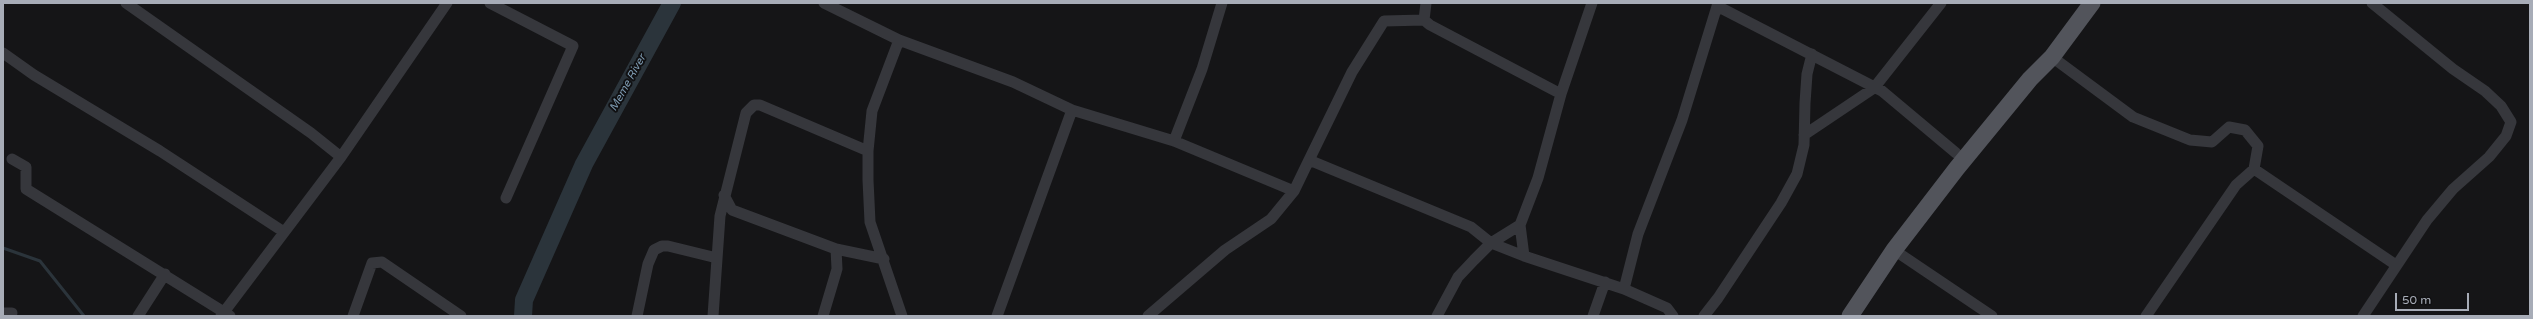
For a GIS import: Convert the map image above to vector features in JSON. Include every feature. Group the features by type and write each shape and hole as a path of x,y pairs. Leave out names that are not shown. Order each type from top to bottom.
{"main road":[{"path":"1839,316 1889,241 1956,153 2079,3"},
{"path":"1850,316 1894,250 1957,168 2030,79 2052,56 2092,3"}],"street":[{"path":"126,3 305,129 341,157"},
{"path":"12,159 26,167 26,189 165,274 225,315 284,232 341,157 447,3"},
{"path":"490,3 572,46 506,198"},
{"path":"824,3 899,40 1013,82 1072,110 1174,141 1294,191"},
{"path":"1174,141 1202,69 1222,3"},
{"path":"1424,20 1426,3"},
{"path":"1524,256 1520,225 1538,178 1561,94 1592,3"},
{"path":"1804,135 1874,88 1941,3"},
{"path":"2363,316 2375,301 2396,264 2427,220 2453,189 2498,146 2506,136 2511,122 2501,106 2485,92 2453,69 2372,3"},
{"path":"1624,289 1638,234 1682,120 1718,4 1891,97 1956,153"},
{"path":"1148,316 1225,250 1271,219 1294,191 1352,72 1384,21 1424,20 1430,25 1561,94"},
{"path":"899,40 872,111 868,151 870,222 884,259 902,316"},
{"path":"3,53 34,75 160,151 284,232"},
{"path":"1704,316 1718,298 1784,198 1797,174 1804,146 1807,74 1812,54"},
{"path":"2052,56 2133,117 2190,140 2212,142 2229,127 2245,130 2258,146 2254,169 2236,185 2146,316"},
{"path":"713,316 720,216 724,195 746,113 754,105 760,105 868,151"},
{"path":"997,316 1072,110"},
{"path":"1309,160 1471,226 1491,243 1524,256 1624,289 1667,308 1673,316"},
{"path":"2254,169 2396,264"},
{"path":"724,195 732,210 836,249 884,259"},
{"path":"720,216 732,210"},
{"path":"1437,316 1458,277 1491,243 1520,225"},
{"path":"637,316 648,264 654,250 662,246 668,246 716,258"},
{"path":"823,316 837,269 836,249"},
{"path":"1894,250 1992,316"},
{"path":"353,316 372,263 382,262 461,316"},
{"path":"138,316 165,274"},
{"path":"1593,316 1605,282"}],"waterway":[{"name":"Meme River","path":"523,316 524,300 584,164 672,3"},
{"path":"3,248 40,261 84,316"}]}
